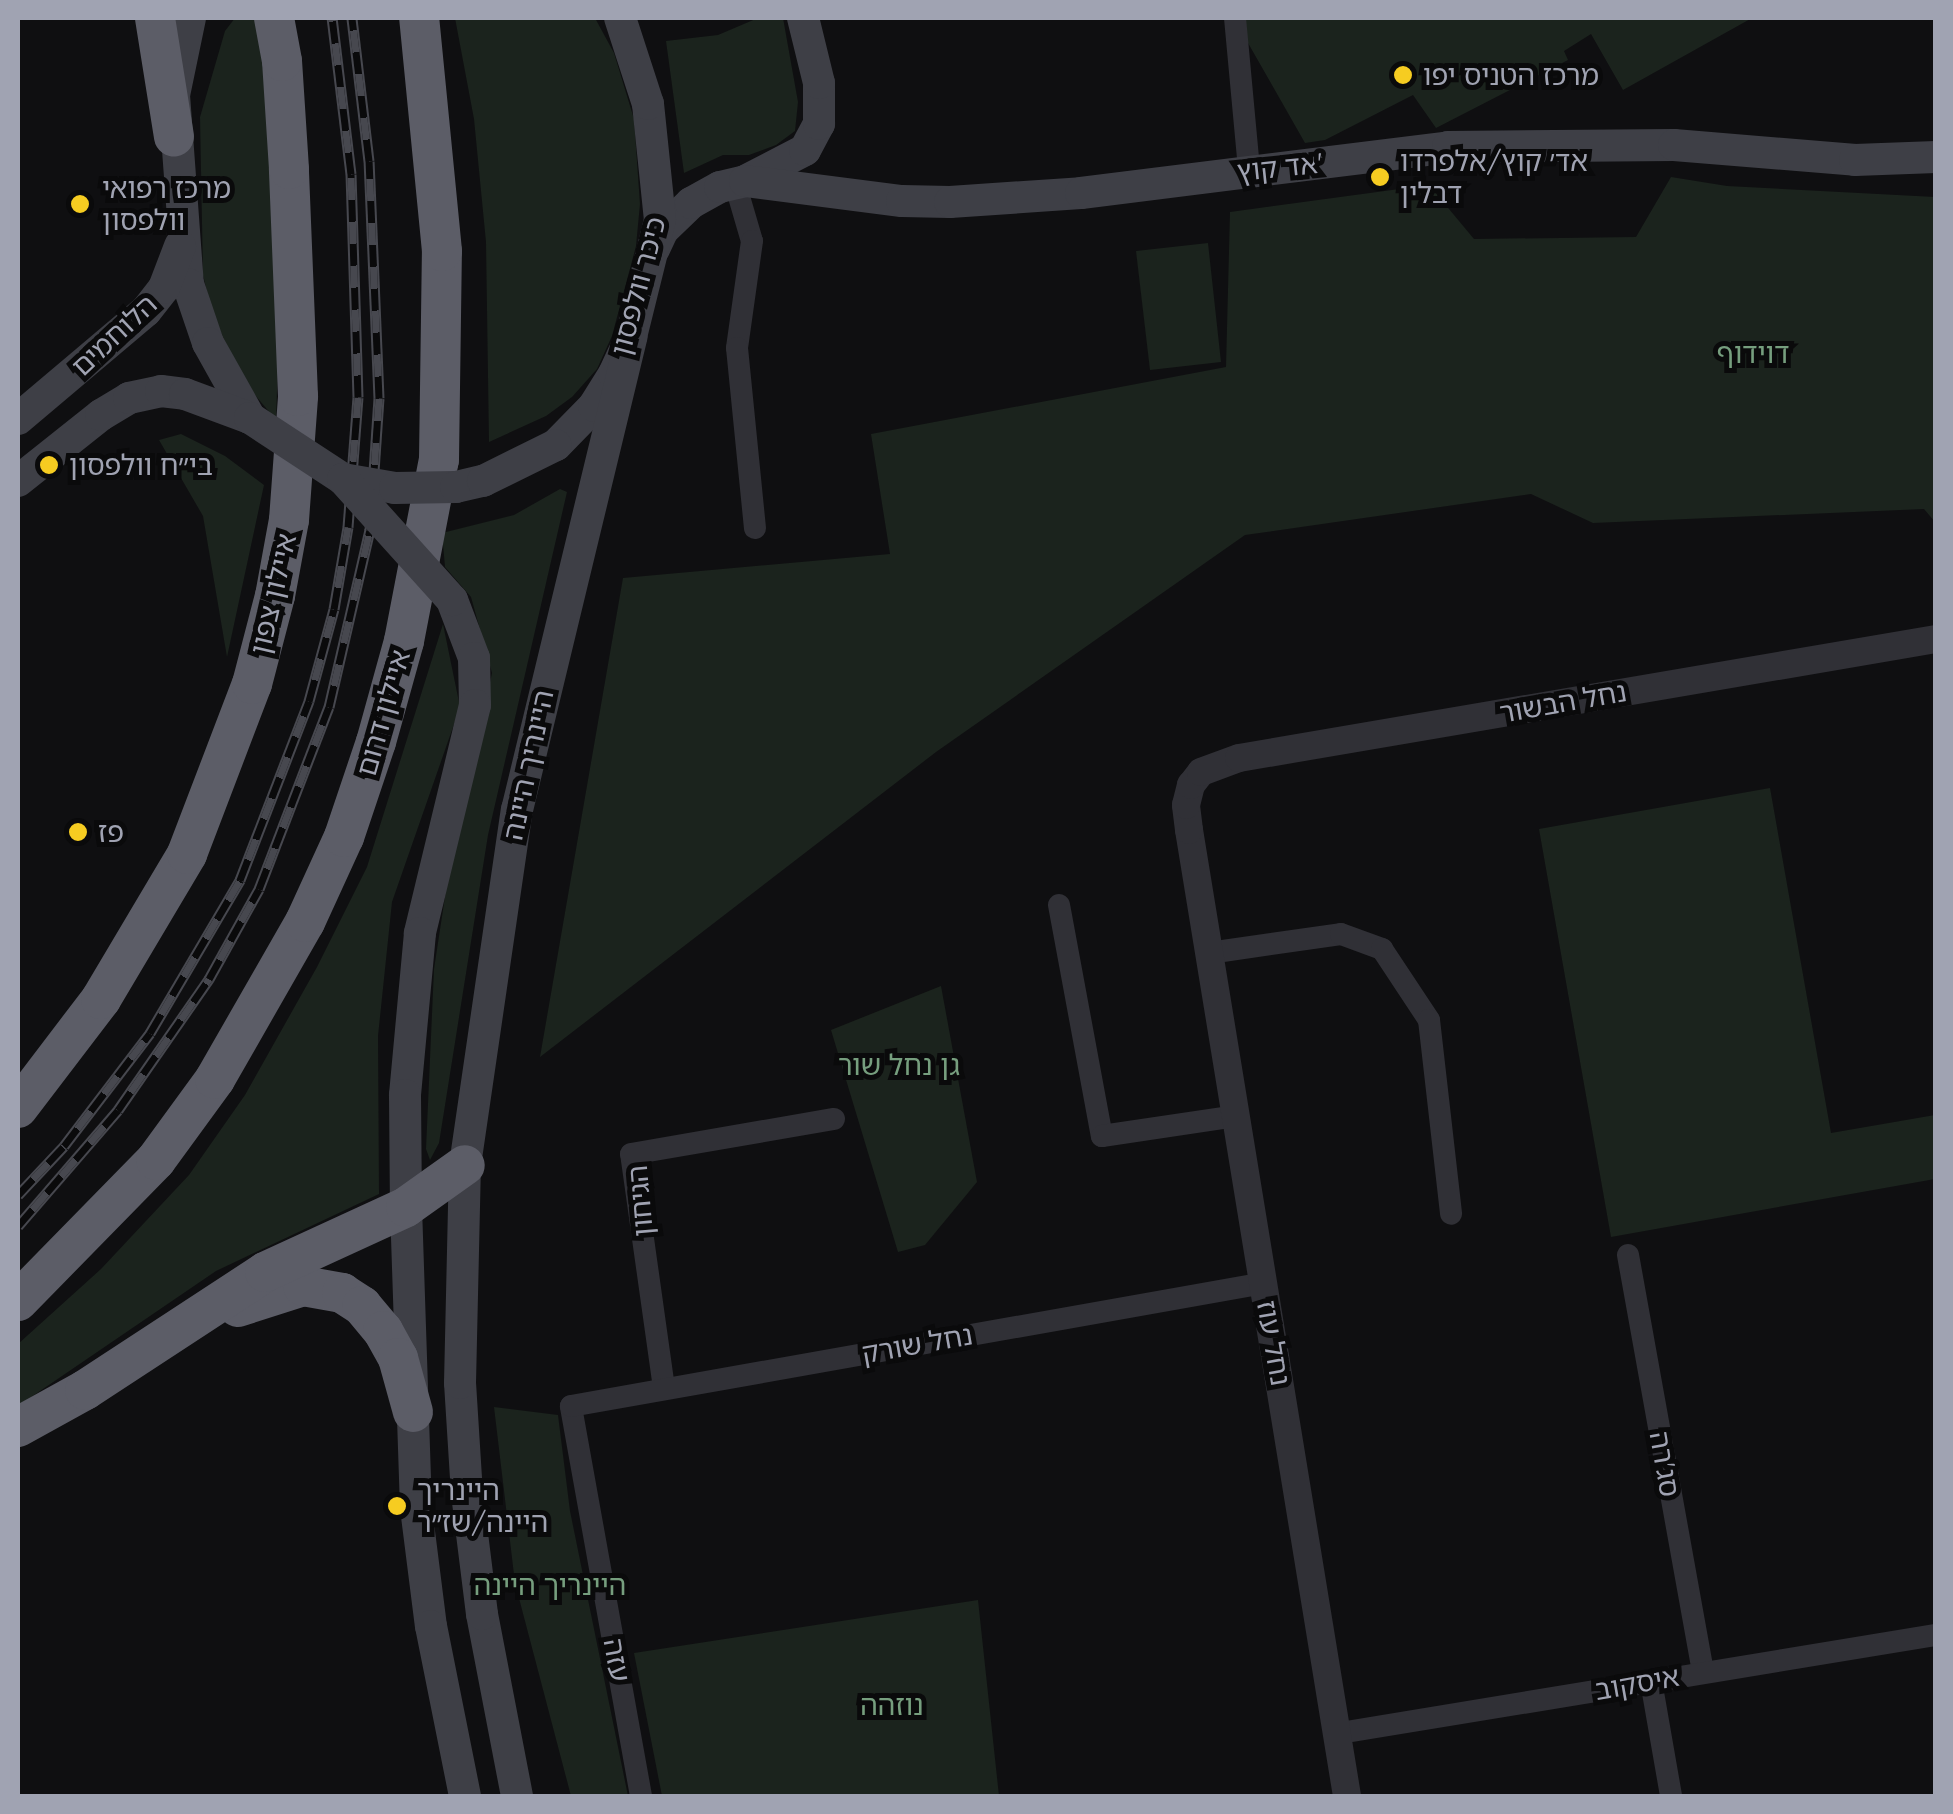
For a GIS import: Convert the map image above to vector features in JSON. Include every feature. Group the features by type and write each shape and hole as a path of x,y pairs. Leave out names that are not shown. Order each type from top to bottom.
{"highway":[{"path":"155,18 174,136"},
{"name":"איילון צפון","path":"18,1108 101,1000 187,854 252,684 275,596 289,520 298,396 289,169 274,18"},
{"name":"איילון דרום","path":"18,1301 156,1160 215,1079 305,922 344,838 376,742 404,641 439,460 442,251 419,18"},
{"path":"18,1427 162,1341 265,1272 406,1206 466,1165"},
{"path":"162,1341 252,1302 303,1286 342,1293 362,1306 383,1332 398,1358 413,1412"}],"main road":[{"path":"190,18 177,68 174,136 183,232 196,316 238,407"},
{"name":"כיכר וולפסון","path":"238,407 343,479 395,488 456,487 512,470 556,445 594,406 631,337 654,249 660,193 654,139 636,61 620,18"},
{"path":"654,249 663,230 691,203 805,150 819,124 819,83 802,18"},
{"name":"אד קוץ'","path":"740,182 902,201 950,202 1081,193 1448,147 1674,144 1854,160 1929,160"},
{"name":"הלוחמים","path":"18,419 146,311 170,274 183,232"},
{"name":"היינריך היינה","path":"517,1796 482,1614 466,1494 460,1383 466,1165 516,810 631,337"},
{"name":"הלוחמים","path":"19,481 100,414 129,398 160,391 238,407"},
{"path":"343,479 452,600 474,658 475,705 420,933 405,1095 416,1508 431,1626 464,1796"}],"street":[{"path":"1235,18 1249,170"},
{"path":"740,182 752,240 737,348 755,528"},
{"name":"נחל הבשור","path":"1195,778 1218,763 1239,758 1936,639"},
{"name":"נחל עוז","path":"1195,778 1186,805 1340,1733 1346,1796"},
{"path":"1059,904 1102,1136 1236,1116"},
{"path":"1209,954 1341,934 1382,949 1428,1020 1452,1214"},
{"name":"הגיחון","path":"664,1388 631,1154 834,1120"},
{"name":"סג'רה","path":"1628,1255 1703,1672"},
{"name":"נחל שורק","path":"571,1406 1264,1283"},
{"name":"עזה","path":"571,1406 641,1796"},
{"name":"איסקוב","path":"1340,1733 1936,1636"},
{"path":"1651,1681 1671,1796"}],"green space":[{"path":"235,18 258,18 269,123 281,275 276,420 245,383 213,316 203,275 200,117 225,31"},
{"path":"455,18 595,18 614,53 634,119 640,204 636,246 612,336 597,369 572,397 546,416 489,442 486,242 474,119"},
{"path":"758,18 783,18 798,102 795,131 776,145 749,155 723,155 684,173 666,41 718,35"},
{"name":"מרכז הטניס יפו","path":"1243,18 1752,18 1623,90 1591,34 1564,51 1568,60 1436,128 1413,95 1325,140 1305,143 1244,36"},
{"name":"דוידוף","path":"1671,177 1727,186 1935,197 1935,522 1924,509 1593,523 1531,494 1245,535 936,752 540,1057 623,578 890,554 871,434 1226,367 1230,212 1429,185 1474,239 1636,237"},
{"path":"1208,243 1221,362 1150,370 1136,251"},
{"path":"181,434 225,456 264,485 227,657 203,516 159,440"},
{"path":"560,489 567,492 488,835 439,1143 430,1160 426,1149 434,969 448,877 492,673 471,597 445,567 442,533 514,515"},
{"path":"443,624 460,707 392,902 378,1036 379,1194 216,1271 18,1406 18,1344 101,1269 189,1175 245,1095 317,967 367,867"},
{"path":"1770,788 1831,1133 1935,1115 1935,1179 1611,1237 1539,829"},
{"name":"גן נחל שור","path":"941,986 977,1182 925,1245 898,1252 831,1030"},
{"name":"היינריך היינה","path":"494,1407 558,1415 570,1511 628,1796 571,1796 515,1583"},
{"name":"נוזהה","path":"978,1600 999,1796 662,1796 634,1653"}],"railway":[{"path":"18,1195 64,1146 150,1033 240,880 309,701 334,609 348,527 358,397 351,174 332,18"},
{"path":"18,1226 118,1110 209,979 259,889 329,707 370,530 379,398 369,161 352,18"}],"place":[{"name":"מרכז הטניס יפו","path":"1403,75"},
{"name":"אד׳ קוץ/אלפרדו דבלין","path":"1380,177"},
{"name":"מרכז רפואי וולפסון","path":"80,204"},
{"name":"בי״ח וולפסון","path":"49,465"},
{"name":"פז","path":"78,832"},
{"name":"היינריך היינה/שז״ר","path":"397,1506"}]}
